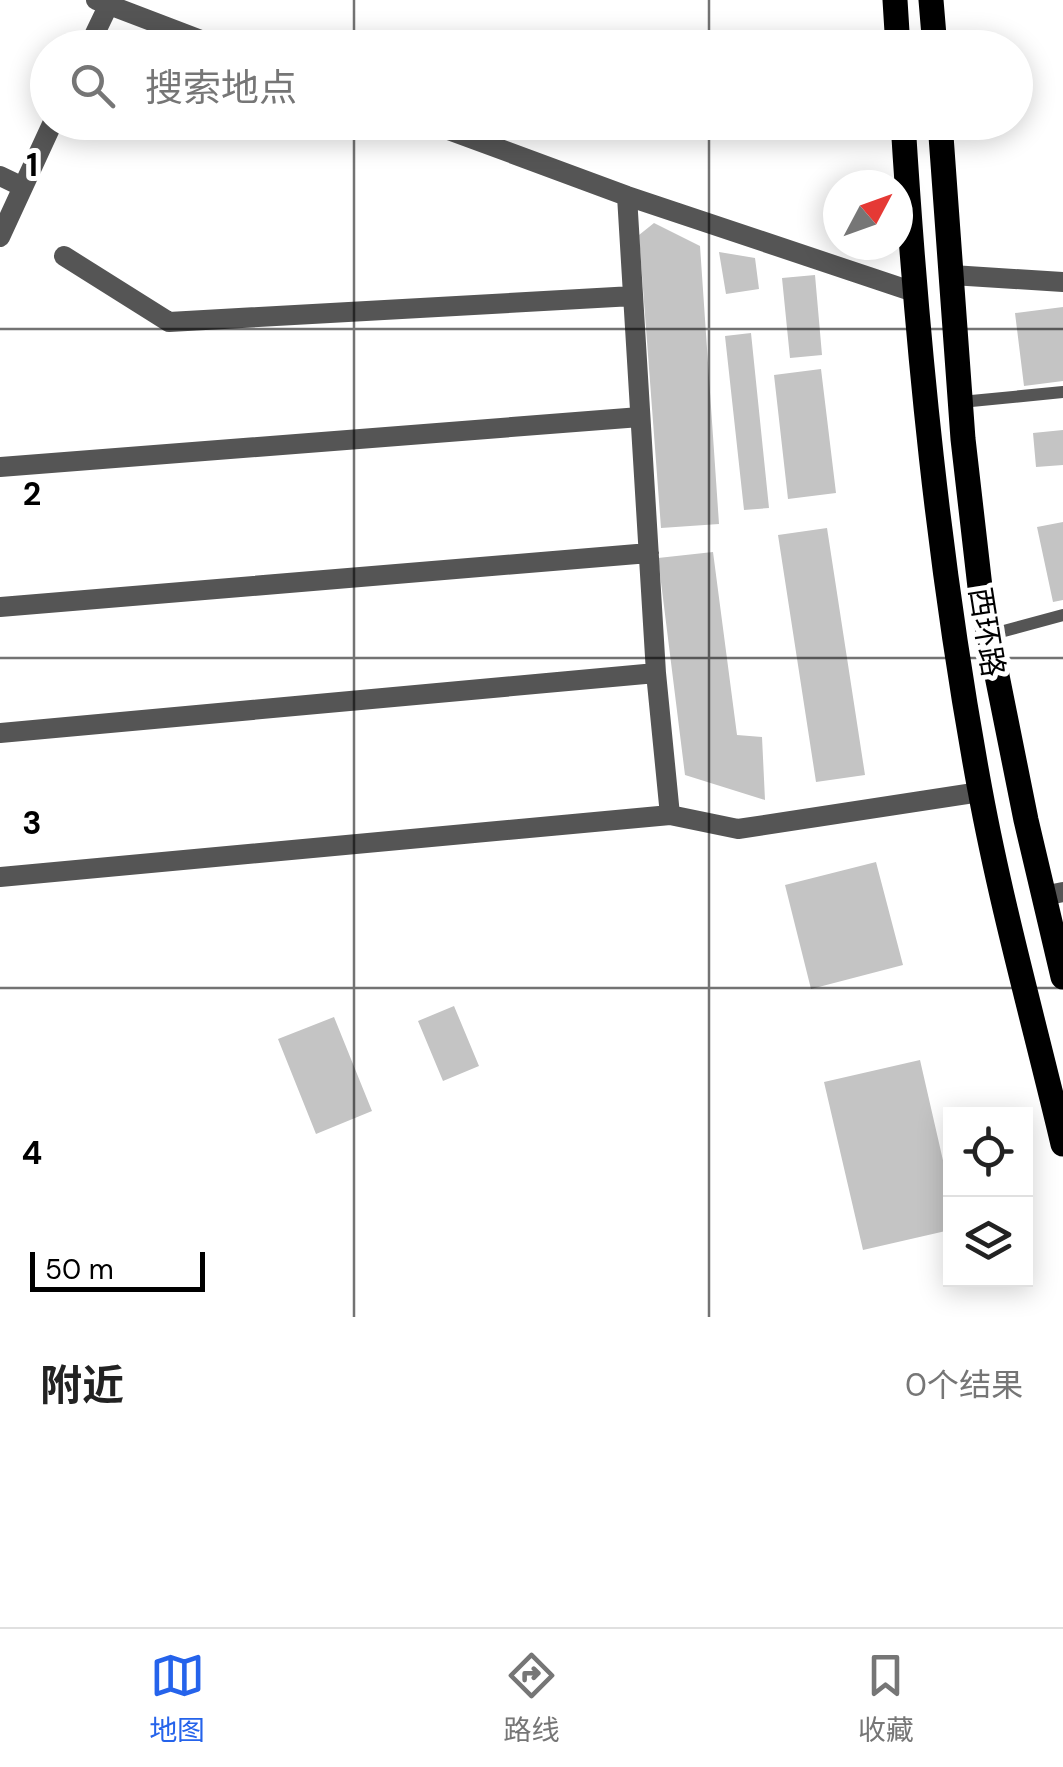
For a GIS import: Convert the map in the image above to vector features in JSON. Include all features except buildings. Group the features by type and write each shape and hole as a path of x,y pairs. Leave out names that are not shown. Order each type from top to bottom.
{"main road":[{"path":"895,0 897,30"},
{"path":"932,0 934,30"},
{"name":"西环路","path":"904,140 928,445 948,603 980,792 1063,1144"},
{"name":"西环路","path":"941,140 961,402 981,596 1053,894 1063,977"}],"street":[{"path":"95,30 105,2 176,30"},
{"path":"0,237 45,140"},
{"path":"476,140 627,196 914,292"},
{"path":"0,176 23,187"},
{"path":"627,196 656,673 670,815"},
{"path":"64,256 170,322 633,296"},
{"path":"952,276 1063,282"},
{"path":"0,467 640,417"},
{"path":"0,606 649,553"},
{"path":"0,733 656,673"},
{"path":"0,878 670,815 738,829 980,792"}],"lane":[{"path":"961,402 1063,392"},
{"path":"989,635 1063,616"}]}
